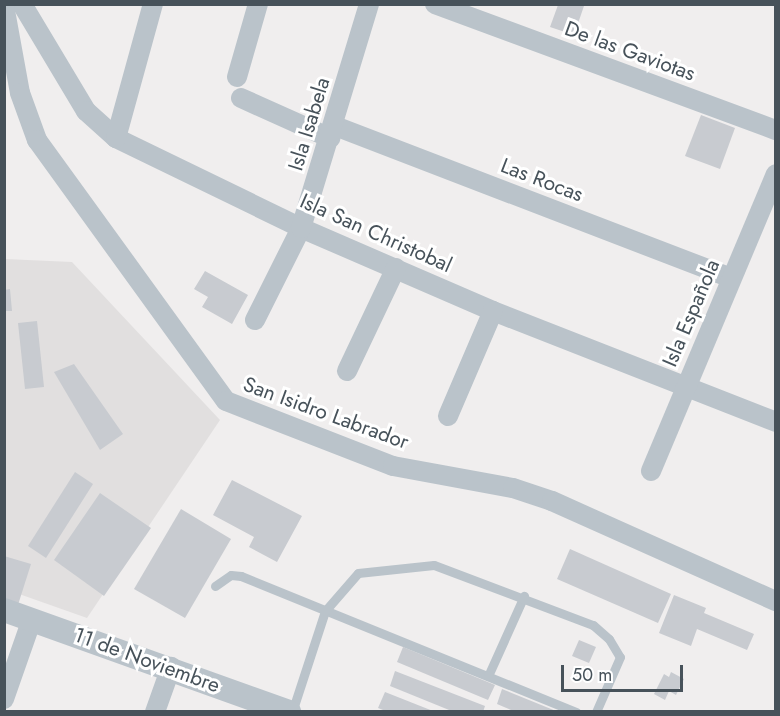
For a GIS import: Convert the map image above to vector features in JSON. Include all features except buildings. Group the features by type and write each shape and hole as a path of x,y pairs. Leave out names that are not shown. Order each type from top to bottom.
{"street":[{"name":"Isla San Christobal","path":"22,4 69,88 86,111 116,138 301,228 494,311 776,422"},
{"path":"116,138 153,4"},
{"path":"237,77 258,4"},
{"name":"Isla Isabela","path":"255,320 301,228 333,132 369,4"},
{"name":"De las Gaviotas","path":"435,4 776,130"},
{"name":"San Isidro Labrador","path":"4,5 20,93 37,140 226,401 393,466 513,488 552,501 776,601"},
{"name":"Las Rocas","path":"241,98 731,278"},
{"name":"Isla Española","path":"651,471 776,174"},
{"path":"347,371 396,268"},
{"path":"448,416 494,311"},
{"name":"11 de Noviembre","path":"4,610 171,667 290,711"},
{"path":"4,699 32,619"},
{"path":"154,711 171,667"}],"lane":[{"path":"290,711 326,610 358,573 434,565 524,596 593,625 618,650 620,657 596,711"},
{"path":"215,586 231,575 241,576 576,711"},
{"path":"488,676 524,596"}],"shaded area":[{"path":"5,259 72,262 220,420 87,618 5,589"}]}
